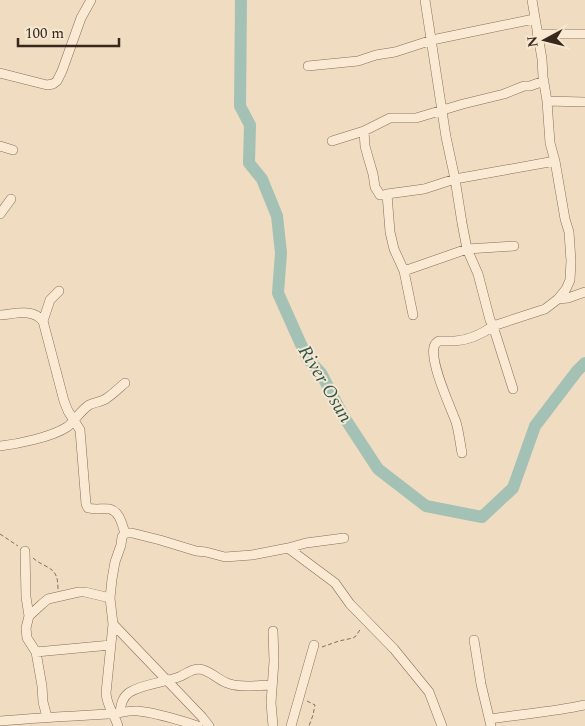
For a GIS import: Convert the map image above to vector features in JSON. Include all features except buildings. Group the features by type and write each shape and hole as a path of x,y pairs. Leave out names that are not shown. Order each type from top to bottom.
{"street":[{"path":"0,73 48,85 57,81 81,18 91,0"},
{"path":"425,0 446,137 462,223 468,249 478,274 490,320 513,389"},
{"path":"462,453 456,423 443,392 437,368 435,345 439,341 456,341 471,338 493,326 545,309 558,299 570,280 572,261 569,232 550,143 542,59 532,0"},
{"path":"308,66 358,61 432,40 534,20"},
{"path":"537,34 585,34"},
{"path":"332,141 364,131 390,118 416,118 544,81"},
{"path":"547,101 585,102"},
{"path":"364,131 365,146 374,174 375,187 380,195 424,188 455,179 555,161"},
{"path":"0,146 13,150"},
{"path":"387,194 390,232 394,249 404,271 413,315"},
{"path":"0,214 11,199"},
{"path":"404,271 468,249 514,246"},
{"path":"59,290 47,306 44,321 64,401 80,430 86,504 88,508 94,510 109,509 115,512 120,518 125,534"},
{"path":"558,299 568,298 585,292"},
{"path":"0,315 28,312 36,314 44,321"},
{"path":"0,446 12,445 66,427 90,405 107,398 125,383"},
{"path":"117,713 107,702 106,693 113,624 110,598 115,562 122,537 125,534 132,533 225,557 252,556 306,543 344,538"},
{"path":"288,548 335,583 350,604 394,649 429,692 442,726"},
{"path":"25,551 26,597 29,616 26,634 36,652 47,717"},
{"path":"29,616 48,600 79,592 110,598"},
{"path":"113,624 209,726"},
{"path":"273,631 273,726"},
{"path":"474,640 481,684 491,722 517,714 548,712 585,705"},
{"path":"36,652 111,645"},
{"path":"290,726 314,645"},
{"path":"118,726 117,713 124,697 129,693 152,684 168,681 190,671 198,669 207,671 229,684 272,685"},
{"path":"34,718 43,702"},
{"path":"0,721 138,711 198,726"}],"path":[{"path":"0,534 25,551 38,563 55,573 58,584 58,597"},
{"path":"314,645 322,647 353,638 367,622"},
{"path":"299,698 315,705 309,726"}],"waterway":[{"name":"River Osun","path":"241,0 240,106 250,125 249,163 262,179 277,216 281,253 278,293 307,358 321,373 342,414 378,469 426,506 482,517 513,488 535,426 585,363"}]}
